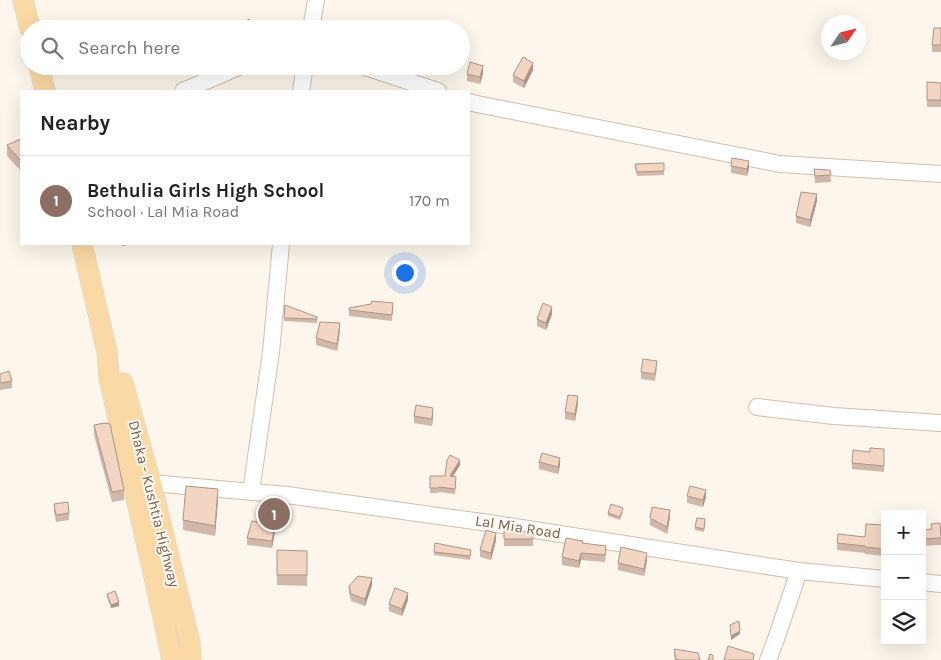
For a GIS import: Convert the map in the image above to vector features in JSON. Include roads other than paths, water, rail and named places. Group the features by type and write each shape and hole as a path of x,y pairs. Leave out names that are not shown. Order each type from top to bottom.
{"main road":[{"path":"24,0 28,20"},
{"path":"41,75 45,90"},
{"name":"Dhaka - Kushtia Highway","path":"82,245 107,352 109,378 172,660"},
{"name":"Dhaka - Kushtia Highway","path":"107,352 118,369 122,380 151,483 190,643 191,660"}],"street":[{"path":"313,20 316,0"},
{"path":"185,90 220,75"},
{"path":"301,90 304,75"},
{"path":"389,75 435,90"},
{"path":"470,102 780,164 941,174"},
{"path":"250,492 271,352 281,245"},
{"path":"757,407 834,416 941,422"},
{"name":"Lal Mia Road","path":"151,483 287,495 499,524 799,571 881,579"},
{"path":"768,660 799,571"},
{"path":"926,582 941,584"}],"place":[{"name":"Bethulia Girls High School","path":"274,514"}]}
